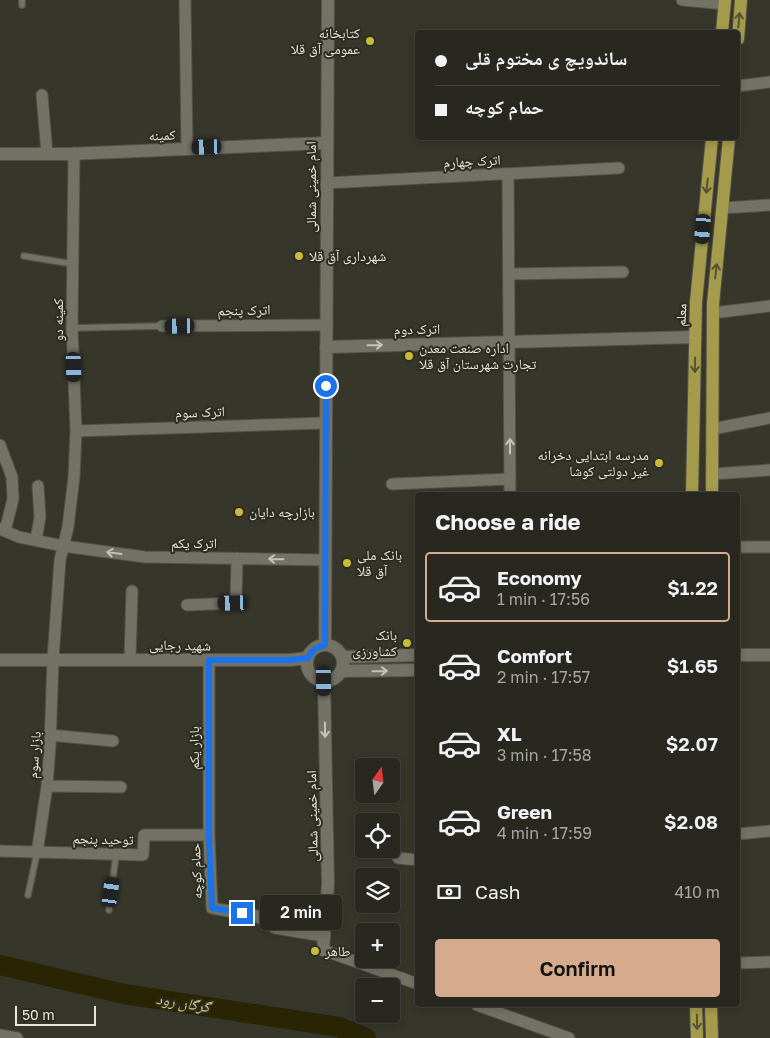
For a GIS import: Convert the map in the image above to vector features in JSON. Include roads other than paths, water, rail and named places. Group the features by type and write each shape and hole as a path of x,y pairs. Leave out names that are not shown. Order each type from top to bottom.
{"main road":[{"name":"امام خمینی شمالی","path":"325,645 328,0"},
{"path":"739,30 741,0"},
{"path":"722,30 725,2"},
{"name":"معلم","path":"692,492 696,302 712,140"},
{"path":"712,492 713,308 729,140"},
{"name":"کمینه","path":"0,154 47,154 326,143"},
{"path":"696,302 706,295 713,308"},
{"name":"اترک دوم","path":"326,347 695,337"},
{"path":"325,645 332,646 343,657 342,671 337,677 324,681 312,676 307,665 308,658 314,649 325,645"},
{"path":"343,657 415,655"},
{"path":"740,656 770,655"},
{"name":"شهید رجایی","path":"0,660 290,660 308,658"},
{"path":"342,671 415,670"},
{"name":"امام خمینی شمالی","path":"323,950 328,884 324,681"},
{"path":"696,1007 697,1038"},
{"path":"712,1007 712,1038"}],"street":[{"path":"185,0 188,148"},
{"path":"682,0 725,2"},
{"path":"740,86 770,82"},
{"path":"42,95 47,154"},
{"name":"کمینه دو","path":"63,546 68,528 74,477 76,431 72,328 74,153"},
{"name":"اترک چهارم","path":"326,183 619,168"},
{"path":"508,175 510,492"},
{"path":"723,208 770,205"},
{"path":"509,274 623,272"},
{"path":"713,308 770,306"},
{"name":"اترک پنجم","path":"162,326 327,325"},
{"path":"712,429 770,418"},
{"name":"اترک سوم","path":"76,431 325,423"},
{"path":"0,445 12,477 13,491 13,499 3,530"},
{"path":"712,474 770,470"},
{"path":"392,484 510,479"},
{"path":"36,540 40,517 38,486"},
{"name":"اترک یکم","path":"3,530 63,546 145,558 325,560"},
{"name":"بازار سوم","path":"37,853 47,786 53,659 60,560 63,546"},
{"path":"740,546 770,547"},
{"path":"187,605 236,603 238,558"},
{"path":"130,659 132,591"},
{"name":"بازار یکم","path":"209,660 209,835"},
{"path":"50,735 113,741"},
{"path":"47,786 122,787"},
{"path":"740,834 770,831"},
{"name":"توحید پنجم","path":"0,851 143,855 144,835 209,835"},
{"name":"حمام کوچه","path":"209,835 212,908 257,916 275,928 324,936"},
{"path":"398,858 415,860"},
{"path":"323,950 415,983"},
{"path":"740,963 770,962"},
{"path":"483,1007 569,1038"},
{"path":"0,1035 17,1038"}],"lane":[{"path":"24,256 73,264"},
{"path":"72,328 162,326"},
{"path":"28,895 37,853"},
{"path":"109,910 116,855"}],"waterway":[{"name":"گرگان رود","path":"0,965 124,994 339,1027 366,1038"}],"place":[{"name":"کتابخانه عمومی آق قلا","path":"370,41"},
{"name":"شهرداری آق قلا","path":"299,256"},
{"name":"اداره صنعت معدن تجارت شهرستان آق قلا","path":"409,356"},
{"name":"مدرسه ابتدایی دخرانه غیر دولتی کوشا","path":"659,463"},
{"name":"بازارچه دایان","path":"239,512"},
{"name":"بانک ملی آق قلا","path":"347,563"},
{"name":"بانک کشاورزی","path":"407,643"},
{"name":"طاهر","path":"315,951"}]}
